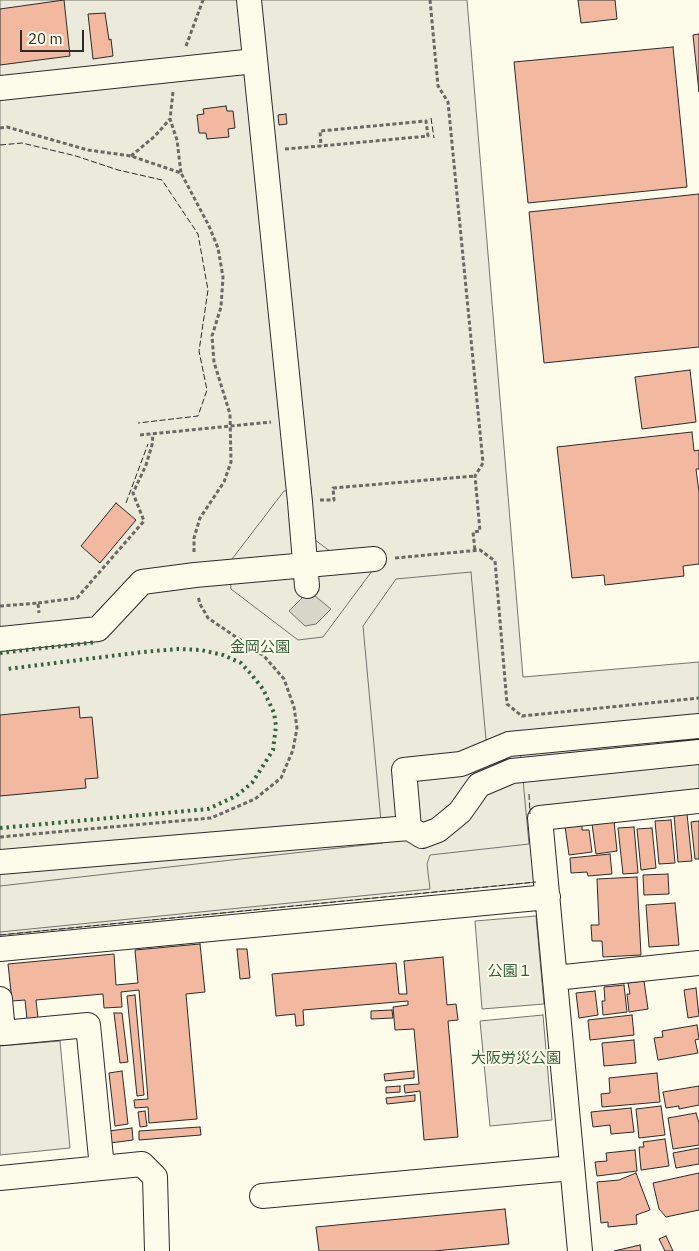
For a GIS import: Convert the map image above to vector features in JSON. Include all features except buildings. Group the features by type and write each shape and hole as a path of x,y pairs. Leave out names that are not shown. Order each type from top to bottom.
{"street":[{"path":"249,0 306,576"},
{"path":"0,88 255,61"},
{"path":"0,639 98,629 142,582 195,575 306,576 374,560"},
{"path":"409,828 404,770 461,764 509,744 699,726"},
{"path":"0,862 368,830 409,828 422,836 438,830 460,812 479,785 512,771 699,752"},
{"path":"580,1251 540,818 699,801"},
{"path":"0,949 548,897"},
{"path":"555,978 699,963"},
{"path":"0,999 3,1033 88,1025 102,1168"},
{"path":"0,1178 142,1164 155,1177 158,1251"},
{"path":"262,1196 572,1168"}],"path":[{"path":"0,837 211,818 255,799 281,778 293,750 296,728 294,708 284,679 264,656 208,618 200,604 195,575 194,538 200,518 224,482 231,462 230,414 214,362 212,336 220,308 223,277 218,248 209,226 181,173 177,140 170,119 176,68 203,0"},
{"path":"430,0 438,86 448,102 483,463 476,476 480,531 473,532 475,551"},
{"path":"131,156 155,136 170,119"},
{"path":"264,152 428,136 426,121 320,131 321,146"},
{"path":"0,128 7,128 88,150 131,156 181,173"},
{"path":"140,435 292,420"},
{"path":"0,606 77,598 144,521 132,492 146,464 152,445 153,434"},
{"path":"300,502 334,500 333,488 476,476"},
{"path":"374,560 480,550 495,562 508,704 522,716 699,698"},
{"path":"38,602 41,634"}],"green space":[{"name":"金岡公園","path":"0,0 467,0 523,677 699,662 699,792 530,809 537,882 0,935"},
{"name":"公園１","path":"536,916 544,1004 482,1009 475,921"},
{"name":"大阪労災公園","path":"543,1015 552,1120 490,1126 480,1021"},
{"path":"60,1041 70,1148 0,1155 0,1046"}],"shaded area":[{"path":"311,488 315,540 338,557 375,567 323,637 298,640 231,589 229,563 284,491"},
{"path":"471,572 486,740 519,737 529,844 430,855 427,864 430,889 0,932 0,886 383,843 363,626 396,579"},
{"path":"309,591 331,609 316,624 305,626 289,611"}],"hedge":[{"path":"0,653 97,642"},
{"path":"0,828 208,809 236,796 252,783 273,750 276,726 274,713 263,689 241,663 223,655 201,650 178,649 143,652 7,669"}],"fence":[{"path":"431,118 434,138"},
{"path":"0,145 22,143 76,156 118,170 162,180 198,234 208,290 199,351 207,390 198,416 138,423"},
{"path":"126,503 148,444"},
{"path":"529,794 530,814"},
{"path":"0,935 536,882"}]}
